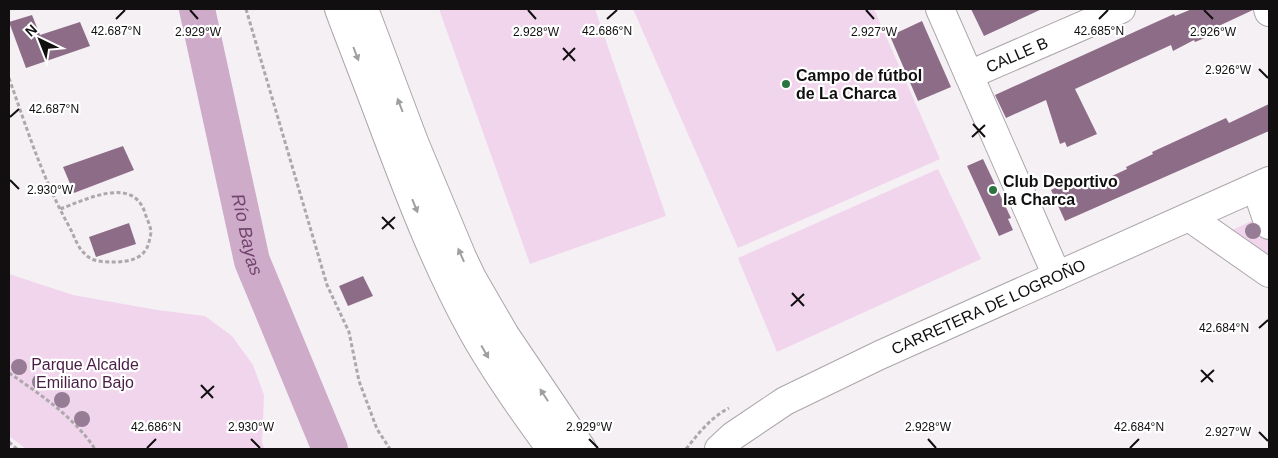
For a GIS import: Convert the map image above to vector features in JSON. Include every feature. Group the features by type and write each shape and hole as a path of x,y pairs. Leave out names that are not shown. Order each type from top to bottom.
{"street":[{"path":"339,9 438,263 473,331 506,386 551,449"},
{"path":"364,9 414,142 469,271 505,335 582,449"},
{"path":"940,9 1057,276"},
{"name":"CALLE B","path":"969,75 1121,9"},
{"path":"1263,184 1269,226"},
{"name":"CARRETERA DE LOGROÑO","path":"719,449 733,436 785,401 802,392 889,351 1263,184"},
{"path":"1189,217 1269,273"},
{"path":"738,449 756,421"}],"path":[{"path":"246,9 327,285 349,332 360,381 377,429 390,449"},
{"path":"9,78 41,169 60,210 84,254 94,260 124,262 140,257 148,246 151,232 144,208 136,198 122,192 100,194 60,210"},
{"path":"9,373 58,409 90,441 95,449"},
{"path":"9,442 17,449"}],"green space":[{"path":"439,9 595,9 666,216 530,264"},
{"name":"Campo de fútbol de La Charca","path":"633,9 874,9 940,159 738,248"},
{"path":"938,169 981,259 777,352 738,258"},
{"path":"1260,217 1269,244 1269,262 1228,232"},
{"name":"Parque Alcalde Emiliano Bajo","path":"9,274 73,295 157,310 205,316 232,336 253,365 264,395 262,443 265,449 26,449 9,436"}],"building":[{"path":"971,9 1042,9 984,36"},
{"path":"1192,9 1253,10 1210,30 1212,35 1195,42 1194,40 1173,51 1171,45 1075,89 1097,134 1067,147 1065,142 1060,144 1046,100 1006,118 995,95 1174,14 1175,16"},
{"path":"32,15 40,35 80,22 90,46 26,68 9,22"},
{"path":"922,21 951,87 918,101 890,36"},
{"path":"1269,104 1269,131 1065,221 1051,190 1065,183 1067,188 1094,176 1097,183 1127,169 1126,167 1153,154 1152,152 1226,118 1229,123"},
{"path":"123,146 134,170 74,193 63,167"},
{"path":"983,159 1011,218 1008,219 1013,230 999,236 967,166"},
{"path":"129,223 136,244 96,257 89,237"},
{"path":"363,276 373,296 348,306 339,286"}],"waterway":[{"name":"Río Bayas","path":"197,9 252,261 330,449"}],"place":[{"name":"Campo de fútbol de La Charca","path":"786,84"},
{"name":"Club Deportivo la Charca","path":"993,190"}]}
